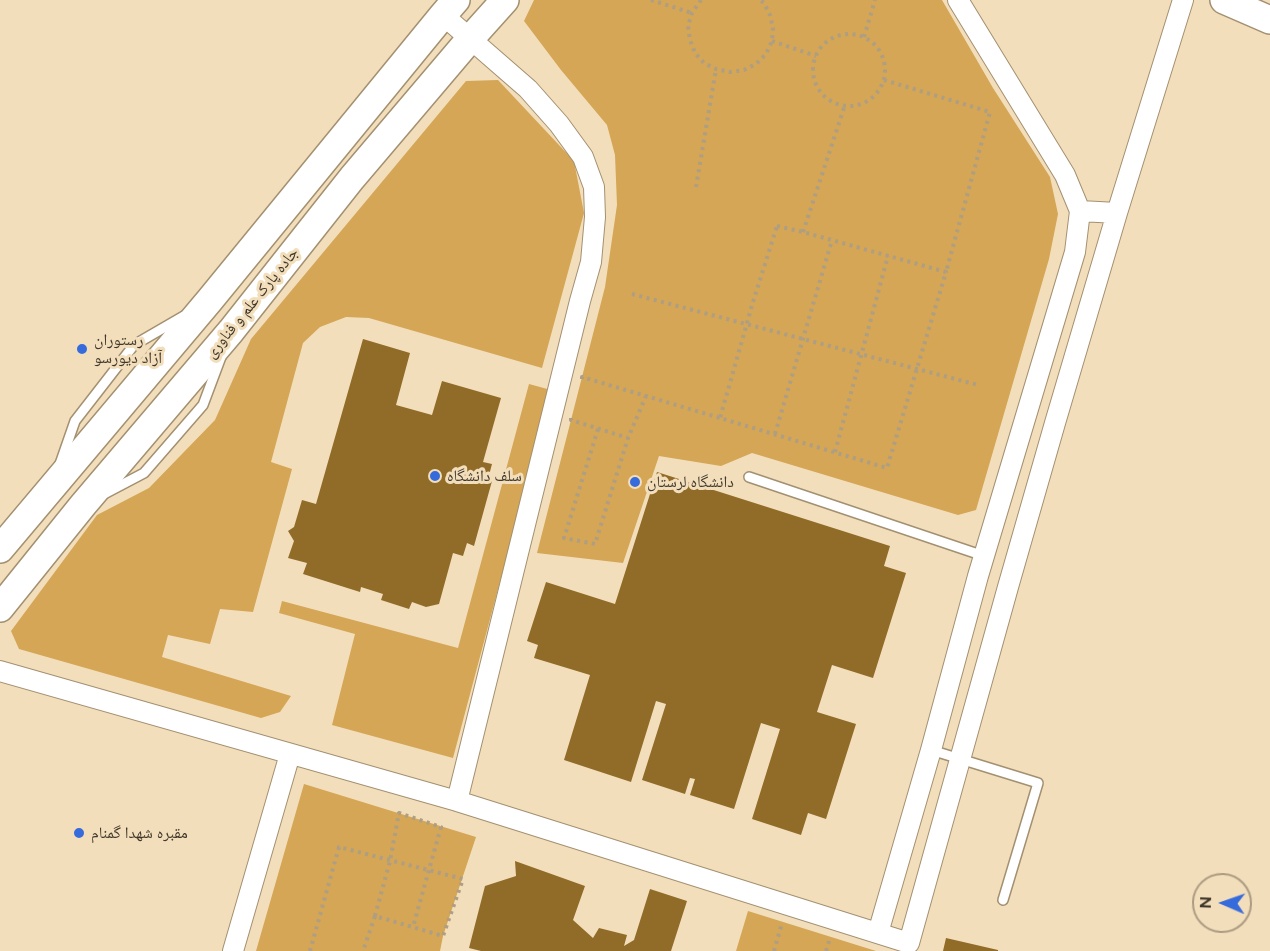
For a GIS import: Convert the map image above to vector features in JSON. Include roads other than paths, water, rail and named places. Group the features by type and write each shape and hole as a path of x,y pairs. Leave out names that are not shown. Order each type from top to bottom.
{"street":[{"name":"جاده پارک علم و فناوری","path":"0,608 83,505 231,331 352,178 505,0"},
{"path":"878,933 984,556 1075,252 1080,211 1065,175 958,0"},
{"path":"0,671 457,801 878,933 908,947 1117,213 1183,0"},
{"path":"1224,0 1270,20"},
{"name":"جاده پارک علم و فناوری","path":"0,549 209,301 449,8"},
{"path":"449,8 470,39 528,89 559,124 583,157 594,187 595,217 591,262 457,801"},
{"path":"1080,211 1117,213"},
{"path":"984,556 1015,565"},
{"path":"233,951 290,754"}],"lane":[{"path":"749,477 984,556"},
{"path":"931,750 1038,783 1003,900"}],"place":[{"name":"رستوران آزاد دیورسو","path":"82,349"},
{"name":"سلف دانشگاه","path":"435,476"},
{"name":"دانشگاه لرستان","path":"635,482"},
{"name":"مقبره شهدا گمنام","path":"79,833"}]}
